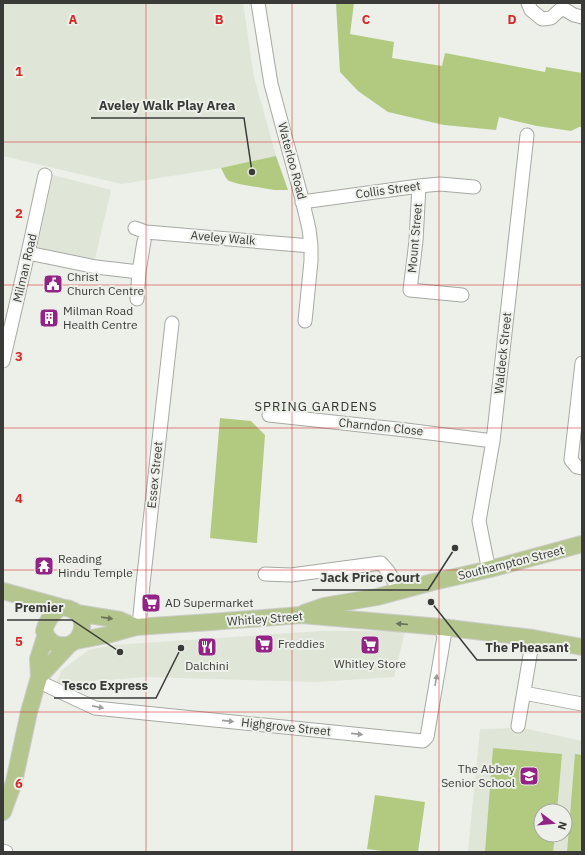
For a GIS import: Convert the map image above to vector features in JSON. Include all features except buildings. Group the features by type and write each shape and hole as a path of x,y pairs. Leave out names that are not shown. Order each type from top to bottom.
{"main road":[{"name":"Southampton Street","path":"301,615 324,606 377,597 582,544"},
{"path":"3,591 70,609 77,613 82,620 81,632 72,644 38,678"},
{"path":"20,596 33,609 46,629 49,640 57,645 72,644"},
{"path":"3,812 14,782 38,678 38,659 46,629 51,615 61,607"},
{"name":"Whitley Street","path":"77,613 120,620 138,627"},
{"name":"Whitley Street","path":"72,644 138,627 301,615 441,627 534,638 582,647"}],"street":[{"name":"Waterloo Road","path":"258,3 271,84 309,229 311,246 305,321"},
{"path":"528,3 531,10 542,19 551,18 563,6 574,15 582,17"},
{"name":"Waldeck Street","path":"490,569 478,522 493,442 527,135"},
{"name":"Milman Road","path":"3,361 8,317 28,253 45,175"},
{"name":"Collis Street","path":"302,202 440,184 474,187"},
{"name":"Mount Street","path":"419,186 416,241 406,290 462,295"},
{"name":"Aveley Walk","path":"135,228 146,232 311,246"},
{"path":"137,299 139,272 144,241"},
{"path":"28,253 96,267 139,272"},
{"name":"Essex Street","path":"138,627 172,323"},
{"path":"582,363 571,460 577,467 582,468"},
{"name":"Charndon Close","path":"269,415 406,430 493,442"},
{"path":"265,574 291,575 381,563 395,583 404,590"},
{"path":"377,597 383,590 390,575"},
{"name":"Highgrove Street","path":"38,678 48,686 96,708 423,741 427,737 444,637 441,627"},
{"path":"518,726 534,638"},
{"path":"524,693 582,704"}],"shaded area":[{"path":"3,3 243,3 254,77 276,156 221,168 122,184 3,156"},
{"path":"53,175 111,190 95,259 38,249 37,247"},
{"path":"321,631 405,631 394,677 316,682 145,677 56,684 62,670 89,650 113,645"},
{"name":"The Abbey Senior School","path":"523,728 582,741 582,852 468,852 480,729"}],"green space":[{"path":"336,3 354,3 350,34 394,42 392,58 442,66 445,53 545,72 546,67 582,73 582,127 571,131 537,126 499,117 496,130 444,125 388,112 358,91 340,72"},
{"path":"276,156 288,190 274,190 229,181 221,168"},
{"path":"220,418 251,421 265,435 257,543 210,538"},
{"path":"493,748 562,754 558,803 533,803 533,843 554,843 553,852 485,852"},
{"path":"575,754 582,755 582,852 567,852 568,843 573,843 573,803 571,803"},
{"path":"375,795 425,802 418,852 390,852 367,849"}],"place":[{"name":"Aveley Walk Play Area","path":"252,172"},
{"name":"Christ Church Centre","path":"53,284"},
{"name":"Milman Road Health Centre","path":"49,318"},
{"name":"Jack Price Court","path":"455,548"},
{"name":"Reading Hindu Temple","path":"44,566"},
{"name":"The Pheasant","path":"431,602"},
{"name":"AD Supermarket","path":"151,603"},
{"name":"Freddies","path":"264,644"},
{"name":"Whitley Store","path":"370,645"},
{"name":"Dalchini","path":"207,647"},
{"name":"Tesco Express","path":"181,648"},
{"name":"Premier","path":"120,652"},
{"name":"The Abbey Senior School","path":"529,776"}],"district":[{"name":"SPRING GARDENS","path":"316,406"}]}
